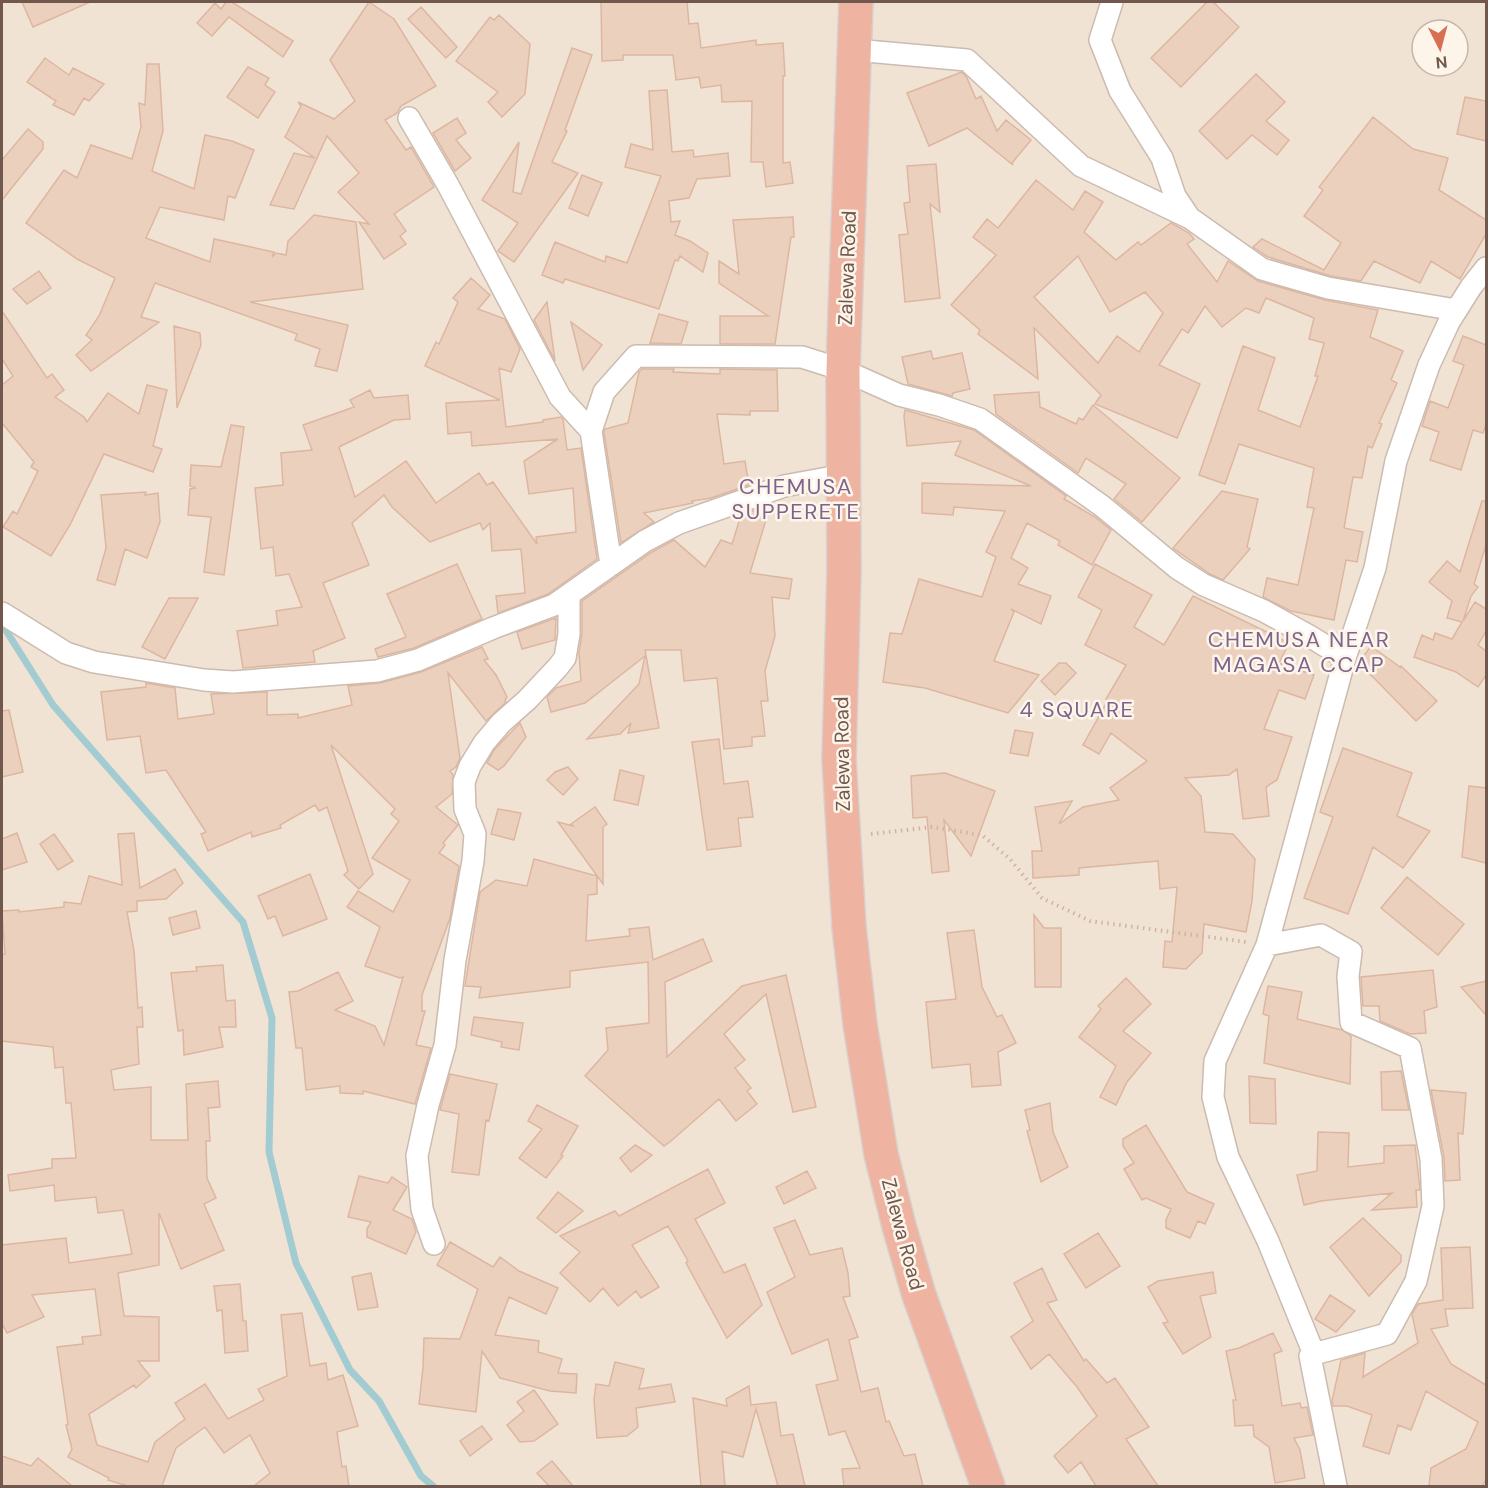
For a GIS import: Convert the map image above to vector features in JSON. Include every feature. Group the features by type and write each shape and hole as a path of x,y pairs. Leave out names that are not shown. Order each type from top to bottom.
{"highway":[{"name":"Zalewa Road","path":"856,2 843,370 844,475 839,759 849,927 859,1013 881,1154 919,1295 988,1486"}],"street":[{"path":"1112,2 1101,40 1120,91 1162,158 1175,196 1190,218"},
{"path":"855,50 967,60 1081,166 1190,218 1262,269 1328,288 1456,310"},
{"path":"409,118 448,185 560,398 591,431"},
{"path":"1314,1354 1268,1241 1228,1157 1213,1097 1215,1061 1267,945 1346,658 1375,568 1396,461 1429,365 1456,310 1486,268"},
{"path":"611,565 591,431 604,392 636,356 802,357 843,370 899,395 980,419 1102,506 1177,568 1204,585 1264,612 1346,658"},
{"path":"2,613 66,653 94,662 204,680 233,682 377,671 433,654 562,601 645,541 679,524 784,486 844,475"},
{"path":"434,1244 422,1209 417,1156 428,1105 445,1045 455,960 473,861 474,834 465,809 464,782 470,766 484,743 565,658 570,634 569,595"},
{"path":"1267,945 1322,935 1351,952 1348,976 1351,1022 1410,1047 1431,1159 1433,1206 1416,1281 1387,1334 1310,1356 1336,1486"}],"path":[{"path":"843,838 932,827 981,835 1010,859 1042,898 1090,921 1267,945"}],"shaded area":[{"path":"2,2 1486,2 1486,1486 2,1486"}],"building":[{"path":"22,2 90,2 33,27"},
{"path":"226,2 232,2 293,41 283,57 229,17 212,36 197,23 215,3 221,9"},
{"path":"369,2 394,19 436,86 401,106 397,113 385,120 406,150 411,147 434,187 394,214 406,231 400,236 406,244 384,259 359,222 369,224 338,192 359,173 327,136 294,209 270,205 294,153 315,158 285,137 301,106 298,102 334,119 355,101 330,60"},
{"path":"601,2 687,2 689,24 698,23 701,48 756,40 756,45 783,43 785,76 783,76 783,163 790,162 793,183 766,187 763,162 751,162 752,101 722,102 721,85 701,88 699,77 676,80 673,55 623,55 623,60 602,61"},
{"path":"1207,2 1213,2 1239,27 1181,87 1151,58"},
{"path":"421,7 457,47 446,58 408,19"},
{"path":"499,15 530,44 525,94 502,117 488,102 498,92 456,61 490,17 494,20"},
{"path":"572,48 592,55 565,130 567,131 552,162 578,173 514,262 498,251 518,223 482,200 519,142 513,192 521,194"},
{"path":"45,58 69,75 73,68 104,84 89,101 84,98 74,115 53,105 56,101 27,82"},
{"path":"147,64 159,64 163,131 152,171 194,189 205,135 232,141 254,150 235,198 228,196 224,220 160,207 146,238 210,262 214,239 274,252 272,257 276,253 286,255 288,241 314,215 356,222 363,289 250,302 348,325 337,371 315,366 320,349 295,340 297,334 155,283 141,317 159,322 91,371 76,355 92,340 86,335 99,316 115,278 77,259 26,223 64,170 77,178 91,145 132,159 141,127 139,103 145,105"},
{"path":"248,67 269,78 265,85 275,92 258,118 227,97"},
{"path":"962,72 976,99 981,96 997,131 1006,120 1031,140 1012,163 1013,165 967,128 929,146 907,93"},
{"path":"1256,74 1285,102 1266,121 1289,140 1277,155 1252,135 1227,159 1199,131"},
{"path":"667,90 672,152 693,150 694,157 728,153 730,176 697,179 689,198 669,201 671,222 680,221 675,235 690,241 708,253 703,272 680,256 678,261 675,260 659,309 565,279 563,283 542,275 555,242 605,262 606,256 627,263 661,176 625,167 631,144 653,150 649,91"},
{"path":"1465,97 1486,101 1486,141 1457,134"},
{"path":"1373,117 1413,149 1448,158 1439,190 1486,220 1486,234 1460,279 1431,261 1420,283 1374,261 1361,281 1331,276 1268,257 1253,247 1262,239 1324,270 1341,243 1304,216 1323,190 1319,187"},
{"path":"457,118 466,133 456,140 471,158 455,171 433,133"},
{"path":"28,129 43,142 43,149 2,200 2,160"},
{"path":"936,164 940,212 930,204 940,298 905,302 899,235 908,234 904,203 910,202 907,166"},
{"path":"582,175 602,183 588,216 569,208"},
{"path":"1036,180 1073,210 1085,191 1103,202 1084,232 1116,260 1138,242 1141,245 1171,223 1189,233 1194,239 1187,244 1217,282 1228,261 1258,281 1325,300 1378,310 1370,337 1403,351 1391,380 1397,383 1379,423 1382,424 1372,448 1368,446 1362,478 1353,477 1344,528 1363,532 1357,562 1346,560 1334,620 1291,611 1263,597 1267,578 1298,585 1314,508 1307,507 1314,468 1239,444 1225,484 1199,475 1243,346 1275,358 1258,410 1300,427 1318,376 1315,376 1324,343 1309,339 1314,318 1266,298 1259,313 1246,308 1222,327 1205,306 1188,333 1182,329 1159,365 1200,384 1177,438 1095,404 1101,395 1034,328 1038,379 978,334 980,330 951,305 996,255 973,237 987,219 998,228","holes":["1078,256 1110,312 1145,292 1163,313 1139,352 1117,336 1098,363 1034,297"]},
{"path":"793,217 794,237 791,237 775,344 720,344 720,316 768,316 719,283 719,261 739,274 733,220"},
{"path":"39,271 51,288 27,304 13,289"},
{"path":"471,278 490,295 478,309 505,319 520,349 511,372 499,368 506,427 561,417 567,450 581,448 597,559 548,594 498,613 496,596 525,593 521,549 492,551 490,523 483,530 480,523 430,542 392,507 384,495 352,523 369,565 323,583 345,638 313,651 315,662 243,668 237,631 278,625 276,611 302,607 289,574 276,576 273,547 261,549 255,488 283,485 281,453 312,450 303,425 354,407 350,400 370,390 374,398 408,395 410,419 394,420 339,447 355,497 406,461 436,503 479,473 487,485 493,482 537,544 536,537 576,532 573,488 529,494 524,461 558,439 472,446 471,432 448,434 446,403 500,400 425,366 436,342 439,344 458,302 453,298"},
{"path":"547,302 555,361 534,320"},
{"path":"2,311 47,378 52,374 64,390 55,397 84,417 87,422 108,393 139,414 147,385 167,390 153,446 162,449 153,472 104,454 70,525 51,556 3,527 13,511 17,514 38,471 31,467 34,462 2,423 2,385 13,376 2,359"},
{"path":"659,314 688,322 681,344 650,343"},
{"path":"571,322 602,345 583,370"},
{"path":"174,326 200,333 201,345 177,408"},
{"path":"1463,336 1486,345 1486,424 1483,433 1473,430 1461,470 1430,460 1439,432 1422,426 1430,401 1448,408 1464,365 1453,361"},
{"path":"931,351 933,359 962,353 970,389 953,393 952,396 908,384 902,357"},
{"path":"642,369 674,369 673,372 720,374 720,369 777,370 778,411 750,411 750,415 717,414 724,464 745,461 749,485 711,498 692,501 693,503 644,513 654,522 621,543 604,432 605,429 628,423 639,372"},
{"path":"1039,392 1040,407 1076,424 1079,418 1083,420 1093,405 1180,478 1142,522 1114,499 1126,484 1086,458 1078,473 996,414 994,395"},
{"path":"905,410 974,430 1066,496 1064,499 1095,517 1111,530 1092,565 1058,545 1060,541 1027,523 1011,558 1028,568 1018,584 1051,596 1041,624 1011,609 1014,612 994,661 1039,675 1008,713 925,688 883,682 890,633 902,634 919,579 982,597 996,557 986,552 1005,511 954,507 953,515 922,513 922,483 1031,486 955,455 961,441 907,446"},
{"path":"231,425 244,427 224,575 204,572 211,517 188,515 190,489 196,488 190,486 191,465 221,467"},
{"path":"1222,491 1258,499 1247,547 1250,549 1223,580 1210,574 1173,548"},
{"path":"146,492 145,495 158,493 160,522 147,558 125,549 115,585 97,580 106,548 101,495"},
{"path":"1482,501 1486,501 1486,545 1474,584 1478,587 1471,596 1463,621 1475,602 1486,609 1486,631 1478,645 1486,651 1486,675 1478,687 1456,672 1414,657 1422,635 1433,640 1435,633 1452,639 1462,622 1447,618 1452,601 1429,582 1447,561 1460,572"},
{"path":"755,510 768,513 750,573 792,579 789,599 772,597 775,636 765,671 768,701 761,701 765,736 752,737 752,746 724,749 717,678 684,681 681,650 645,650 659,728 628,733 631,723 620,734 587,739 639,684 645,656 585,703 551,712 547,697 556,688 581,681 579,653 582,634 582,601 652,552 674,540 705,567 721,540 732,544 741,515"},
{"path":"457,564 482,619 414,648 378,657 375,649 406,637 387,594"},
{"path":"1095,564 1152,595 1134,627 1164,645 1193,596 1289,643 1279,663 1314,675 1305,699 1279,690 1264,729 1292,737 1277,780 1266,787 1269,816 1243,819 1237,769 1229,775 1185,778 1201,796 1205,832 1233,834 1255,859 1252,901 1246,932 1204,924 1202,953 1186,969 1163,967 1165,941 1172,942 1177,887 1160,889 1158,861 1079,868 1079,875 1033,878 1032,851 1042,851 1035,807 1072,801 1059,824 1083,807 1119,800 1110,788 1147,761 1111,733 1099,754 1083,745 1126,665 1085,645 1102,610 1078,597"},
{"path":"169,598 198,598 165,659 142,647"},
{"path":"556,618 555,640 522,649 517,632"},
{"path":"1371,646 1401,666 1437,701 1416,721 1372,676 1357,665"},
{"path":"482,647 488,659 484,660 496,675 507,697 506,702 486,721 448,673 460,758 456,767 450,771 453,775 452,794 436,807 458,825 443,843 445,845 439,853 459,866 450,918 422,995 422,1011 425,1011 416,1045 431,1048 415,1104 363,1091 363,1094 340,1093 340,1086 306,1090 302,1048 296,1048 289,992 298,991 338,972 353,1001 335,1010 375,1026 384,1045 403,977 365,966 380,927 347,907 358,891 393,912 410,880 372,858 399,821 391,814 395,809 331,745 373,874 359,889 344,875 348,871 327,807 319,811 315,805 280,825 281,828 252,837 251,832 208,851 201,834 206,832 166,770 146,773 140,736 107,740 101,692 146,687 146,683 175,688 178,719 214,714 211,694 267,692 267,715 298,714 298,718 352,705 348,686 380,683 421,672"},
{"path":"1059,663 1066,663 1076,673 1055,695 1041,681"},
{"path":"9,710 23,772 2,777 2,711"},
{"path":"520,723 526,737 504,766 498,770 487,763 494,750"},
{"path":"1015,730 1033,733 1028,756 1010,753"},
{"path":"719,739 724,784 748,781 753,817 738,818 741,846 707,850 692,742"},
{"path":"1343,748 1412,773 1397,816 1430,831 1403,868 1373,847 1348,914 1304,898 1333,817 1320,812"},
{"path":"568,767 578,779 563,795 547,780 555,772"},
{"path":"620,770 644,776 638,805 614,800"},
{"path":"945,773 995,791 971,856 944,820 949,871 932,873 927,817 913,818 911,776"},
{"path":"1469,786 1486,788 1486,863 1462,857"},
{"path":"595,807 607,824 603,827 603,884 558,822 573,826 571,824"},
{"path":"498,809 521,813 514,840 491,834"},
{"path":"17,833 27,862 2,870 2,839"},
{"path":"134,833 140,888 175,869 183,883 166,899 137,901 137,911 127,912 134,951 138,1008 142,1007 143,1027 137,1027 139,1064 111,1070 114,1090 151,1087 151,1140 188,1140 186,1084 218,1081 220,1107 208,1108 210,1141 206,1141 207,1178 216,1198 204,1204 224,1250 181,1269 159,1213 159,1265 118,1273 124,1316 159,1317 159,1361 138,1361 150,1376 136,1388 134,1385 89,1414 97,1445 148,1462 155,1442 185,1419 175,1403 205,1384 228,1419 264,1400 258,1389 287,1376 281,1315 302,1313 310,1366 326,1363 328,1380 343,1375 358,1426 337,1432 342,1467 346,1466 349,1486 254,1486 270,1473 250,1435 224,1453 205,1427 176,1448 162,1486 128,1486 108,1480 109,1478 68,1457 72,1449 66,1425 68,1424 57,1347 83,1344 82,1337 101,1335 95,1289 32,1295 44,1317 7,1333 2,1323 2,1245 66,1238 69,1263 132,1254 123,1210 98,1213 96,1197 55,1201 54,1185 10,1191 8,1175 52,1168 52,1159 76,1158 71,1103 66,1103 63,1067 55,1068 53,1047 2,1041 2,954 5,954 2,911 19,910 19,912 64,907 64,902 81,904 89,876 122,885 118,834"},
{"path":"54,834 73,861 58,870 40,844"},
{"path":"534,859 597,876 597,894 588,895 586,941 630,936 629,929 649,927 653,960 703,939 712,961 665,982 667,1057 742,986 786,975 816,1107 793,1112 766,994 724,1034 745,1060 735,1068 751,1088 747,1091 757,1104 736,1121 719,1099 664,1146 585,1076 608,1050 606,1028 649,1023 648,962 570,971 570,987 479,998 481,987 465,986 480,892 496,880 527,886"},
{"path":"310,874 327,919 283,936 275,916 268,919 258,896"},
{"path":"1407,877 1464,924 1438,955 1381,908"},
{"path":"196,911 200,928 173,935 169,918"},
{"path":"1034,915 1044,928 1061,928 1061,987 1035,987"},
{"path":"974,930 982,987 997,1017 1002,1015 1016,1043 998,1052 1001,1085 972,1087 970,1064 932,1068 926,1002 956,999 947,933"},
{"path":"223,965 226,1001 235,1000 236,1027 219,1027 223,1047 184,1055 183,1030 178,1031 171,973 197,971 196,967"},
{"path":"1433,970 1437,1007 1424,1011 1426,1033 1410,1034 1380,1021 1379,1006 1363,1006 1361,977"},
{"path":"1126,978 1151,1004 1123,1031 1151,1053 1127,1082 1116,1105 1100,1097 1116,1066 1079,1037 1101,1009 1098,1006"},
{"path":"1486,981 1486,1015 1461,987"},
{"path":"1268,986 1302,992 1297,1019 1342,1030 1351,1036 1350,1084 1264,1063 1269,1016 1263,1014"},
{"path":"474,1017 523,1023 519,1050 501,1047 502,1042 471,1035"},
{"path":"1401,1071 1409,1110 1382,1110 1381,1072"},
{"path":"450,1074 497,1084 489,1121 486,1120 479,1175 452,1172 459,1114 440,1110"},
{"path":"1249,1076 1275,1079 1276,1124 1250,1123"},
{"path":"1431,1090 1466,1093 1463,1134 1458,1133 1460,1180 1445,1181 1444,1157"},
{"path":"1050,1103 1053,1132 1068,1167 1041,1182 1027,1131 1030,1130 1025,1110"},
{"path":"537,1105 578,1126 561,1155 563,1156 546,1178 519,1158 542,1129 528,1121"},
{"path":"1146,1125 1187,1192 1214,1204 1205,1224 1198,1221 1190,1238 1166,1228 1166,1220 1171,1209 1146,1198 1142,1200 1124,1169 1134,1163 1123,1146 1123,1139"},
{"path":"1318,1132 1349,1133 1348,1167 1384,1163 1384,1146 1415,1145 1420,1190 1416,1190 1417,1207 1372,1210 1392,1193 1304,1205 1297,1175 1317,1171"},
{"path":"635,1145 652,1155 631,1172 620,1158"},
{"path":"708,1169 725,1203 695,1219 724,1273 745,1264 762,1305 727,1338 668,1226 632,1245 659,1287 641,1298 636,1291 618,1306 603,1288 590,1302 560,1273 580,1252 560,1236 615,1211 619,1216"},
{"path":"807,1171 816,1188 784,1204 776,1187"},
{"path":"359,1176 388,1183 392,1177 407,1187 393,1210 412,1219 416,1232 406,1254 367,1237 367,1229 371,1222 348,1217"},
{"path":"558,1192 583,1211 556,1233 537,1218"},
{"path":"1363,1218 1401,1255 1401,1262 1369,1296 1330,1247"},
{"path":"795,1220 810,1255 842,1248 848,1273 850,1296 843,1297 858,1337 849,1340 861,1392 878,1388 886,1422 889,1421 904,1456 915,1454 923,1486 844,1486 842,1469 860,1468 845,1431 829,1435 816,1385 838,1380 828,1339 792,1354 767,1292 795,1277 774,1228"},
{"path":"1098,1233 1120,1266 1086,1288 1064,1254"},
{"path":"450,1242 493,1267 500,1257 519,1271 558,1288 546,1314 509,1297 495,1335 539,1341 538,1352 562,1359 558,1373 577,1374 576,1393 550,1391 500,1378 482,1351 476,1412 419,1404 424,1338 460,1339 478,1289 437,1265"},
{"path":"1470,1247 1473,1308 1445,1309 1448,1326 1431,1329 1451,1364 1486,1385 1486,1480 1482,1486 1429,1486 1431,1468 1466,1449 1478,1422 1426,1391 1411,1430 1398,1425 1389,1454 1363,1446 1372,1415 1347,1406 1333,1406 1332,1401 1341,1360 1365,1353 1363,1377 1418,1343 1412,1314 1418,1304 1443,1300 1441,1248"},
{"path":"1042,1268 1057,1300 1047,1303 1084,1361 1086,1359 1107,1383 1115,1378 1149,1427 1126,1439 1158,1486 1096,1486 1081,1462 1068,1473 1054,1456 1097,1416 1077,1387 1049,1354 1031,1369 1011,1337 1033,1321 1014,1283"},
{"path":"1213,1272 1216,1293 1200,1296 1211,1337 1183,1354 1163,1323 1168,1322 1148,1287 1158,1281"},
{"path":"371,1273 378,1307 358,1310 352,1277"},
{"path":"240,1284 248,1351 225,1353 222,1310 217,1311 214,1286"},
{"path":"1330,1295 1355,1311 1336,1332 1315,1319"},
{"path":"1273,1333 1282,1351 1274,1354 1282,1406 1300,1403 1301,1408 1307,1407 1313,1435 1294,1438 1300,1450 1305,1478 1275,1483 1269,1447 1254,1436 1253,1425 1235,1426 1233,1400 1236,1400 1226,1351 1239,1348"},
{"path":"615,1362 644,1369 639,1389 671,1384 675,1402 636,1408 638,1427 627,1436 597,1438 594,1400 596,1384 609,1386"},
{"path":"749,1386 751,1405 776,1402 781,1436 793,1434 805,1486 778,1486 756,1409 743,1457 722,1451 725,1486 701,1486 693,1398 727,1406 726,1399"},
{"path":"534,1390 558,1424 534,1441 520,1442 507,1425 524,1411 517,1402"},
{"path":"482,1426 492,1439 470,1456 460,1441"},
{"path":"2,1456 31,1466 38,1458 72,1486 2,1486"},
{"path":"552,1461 573,1486 549,1486 537,1473"}],"waterway":[{"path":"2,624 53,705 243,922 272,1018 269,1152 296,1263 350,1370 379,1401 421,1476 433,1486"}],"district":[{"name":"CHEMUSA SUPPERETE","path":"796,498"},
{"name":"CHEMUSA NEAR MAGASA CCAP","path":"1299,652"},
{"name":"4 SQUARE","path":"1077,709"}]}
